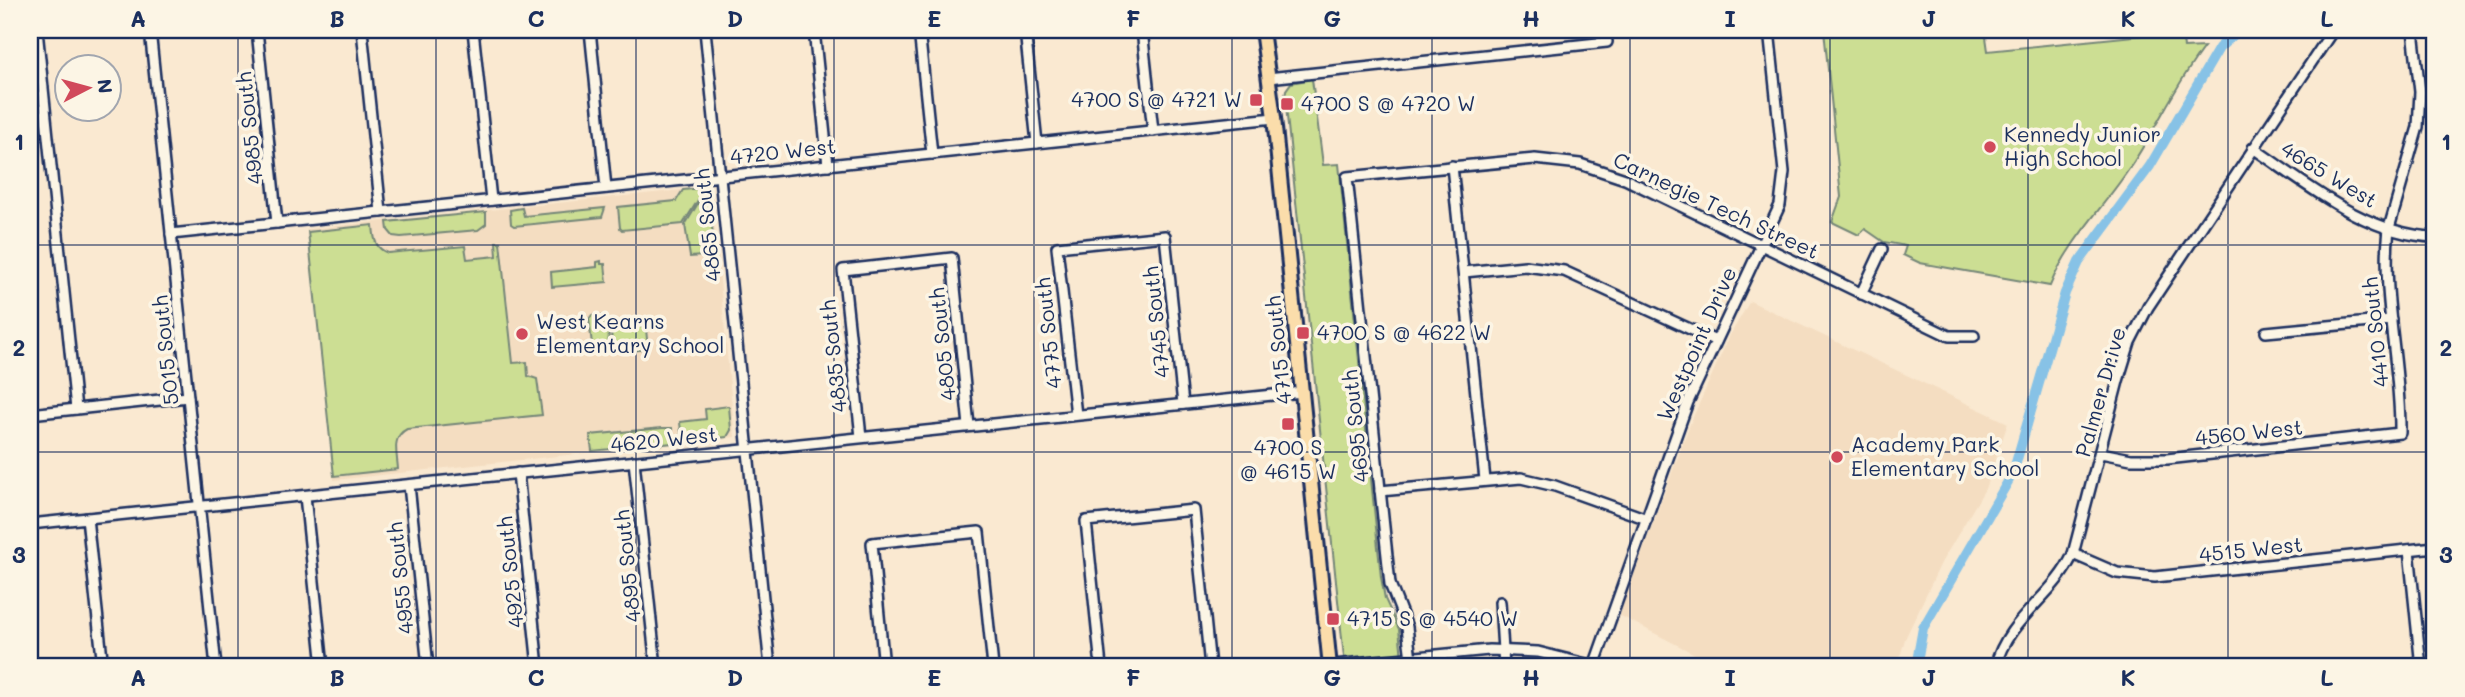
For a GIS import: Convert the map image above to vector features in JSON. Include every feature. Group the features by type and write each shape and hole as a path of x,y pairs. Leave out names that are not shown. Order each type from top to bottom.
{"main road":[{"name":"4715 South","path":"1262,30 1330,666"}],"street":[{"path":"37,30 76,409"},
{"name":"5015 South","path":"150,30 216,667"},
{"name":"4985 South","path":"257,30 277,223"},
{"path":"362,30 381,212"},
{"path":"473,30 491,200"},
{"path":"590,30 606,188"},
{"name":"4865 South","path":"705,30 771,667"},
{"path":"814,30 828,165"},
{"path":"919,30 932,154"},
{"path":"1026,30 1037,143"},
{"path":"1142,30 1153,131"},
{"path":"1268,78 1607,42 1605,30"},
{"name":"Westpoint Drive","path":"1596,666 1688,402 1780,205 1783,161 1769,30"},
{"name":"Palmer Drive","path":"1995,667 2005,642 2017,623 2059,576 2073,554 2130,342 2148,307 2333,30"},
{"name":"4410 South","path":"2400,433 2400,405 2387,267 2389,228 2418,127 2420,92 2413,30"},
{"name":"4720 West","path":"171,234 1273,118"},
{"name":"4665 West","path":"2253,148 2353,214 2389,228 2435,237"},
{"name":"Carnegie Tech Street","path":"1347,177 1522,159 1580,164 1625,179 1949,336 1974,336"},
{"path":"1452,166 1485,480"},
{"name":"4695 South","path":"1347,177 1390,584 1407,626 1411,662"},
{"name":"4745 South","path":"1057,247 1165,236 1183,404"},
{"name":"4775 South","path":"1057,247 1076,415"},
{"path":"1861,294 1882,249"},
{"name":"4805 South","path":"843,270 952,258 969,426"},
{"path":"1464,272 1525,266 1564,271 1716,341"},
{"name":"4835 South","path":"843,270 860,437"},
{"path":"2266,332 2391,320"},
{"name":"4620 West","path":"30,524 1302,392"},
{"path":"30,414 188,397"},
{"name":"4560 West","path":"2101,453 2131,459 2167,459 2400,433"},
{"name":"4895 South","path":"634,461 656,667"},
{"name":"4925 South","path":"518,473 538,667"},
{"path":"1380,491 1511,478 1539,481 1647,519"},
{"name":"4955 South","path":"409,485 428,667"},
{"path":"305,496 323,667"},
{"path":"1101,667 1086,520 1194,510 1210,667"},
{"path":"87,517 103,667"},
{"path":"884,667 872,543 979,532 993,667"},
{"name":"4515 West","path":"2073,554 2117,573 2155,577 2435,547"},
{"path":"2409,550 2421,667"},
{"path":"1500,602 1504,667"},
{"path":"1314,667 1411,662 1502,650 1551,654 1596,666"}],"shaded area":[{"name":"West Kearns Elementary School","path":"711,187 735,437 334,480 308,229"},
{"name":"Academy Park Elementary School","path":"1750,301 2008,423 1985,489 1941,563 1905,639 1897,667 1720,667 1619,615 1690,424 1729,337"}],"green space":[{"name":"Kennedy Junior High School","path":"1824,30 1985,30 1988,51 2182,31 2184,48 2204,47 2131,166 2077,239 2050,286 1920,263 1903,255 1906,246 1884,242 1865,229 1859,235 1832,222 1841,197"},
{"path":"1312,79 1323,165 1339,164 1381,577 1385,599 1399,629 1403,667 1345,667 1285,97 1291,83"},
{"path":"705,189 683,224 622,230 620,228 618,207 676,201 683,190"},
{"path":"706,190 715,255 690,257 685,225"},
{"path":"522,208 524,216 605,208 602,217 514,226 511,224 510,210"},
{"path":"486,212 486,224 478,230 401,237 393,236 388,230 387,222"},
{"path":"373,225 377,245 388,253 465,246 467,259 497,256 496,242 500,242 513,363 527,362 528,376 537,379 542,415 407,429 397,441 398,469 334,476 308,232"},
{"path":"601,261 601,264 605,264 607,282 552,287 551,272 597,267 597,262"},
{"path":"592,315 600,315 605,319 605,327 609,329 608,350 593,353 589,319"},
{"path":"635,323 646,329 648,349 621,352 620,348 612,350 611,326"},
{"path":"729,406 731,430 727,437 682,442 680,422 706,419 705,409"},
{"path":"672,428 673,443 592,451 590,435"}],"waterway":[{"path":"1916,667 1923,628 2013,473 2065,293 2079,262 2150,166 2219,48 2239,30"}],"place":[{"name":"4700 S @ 4721 W","path":"1256,100"},
{"name":"4700 S @ 4720 W","path":"1287,104"},
{"name":"Kennedy Junior High School","path":"1990,147"},
{"name":"4700 S @ 4622 W","path":"1303,333"},
{"name":"West Kearns Elementary School","path":"522,334"},
{"name":"4700 S @ 4615 W","path":"1288,424"},
{"name":"Academy Park Elementary School","path":"1837,457"},
{"name":"4715 S @ 4540 W","path":"1333,619"}]}
